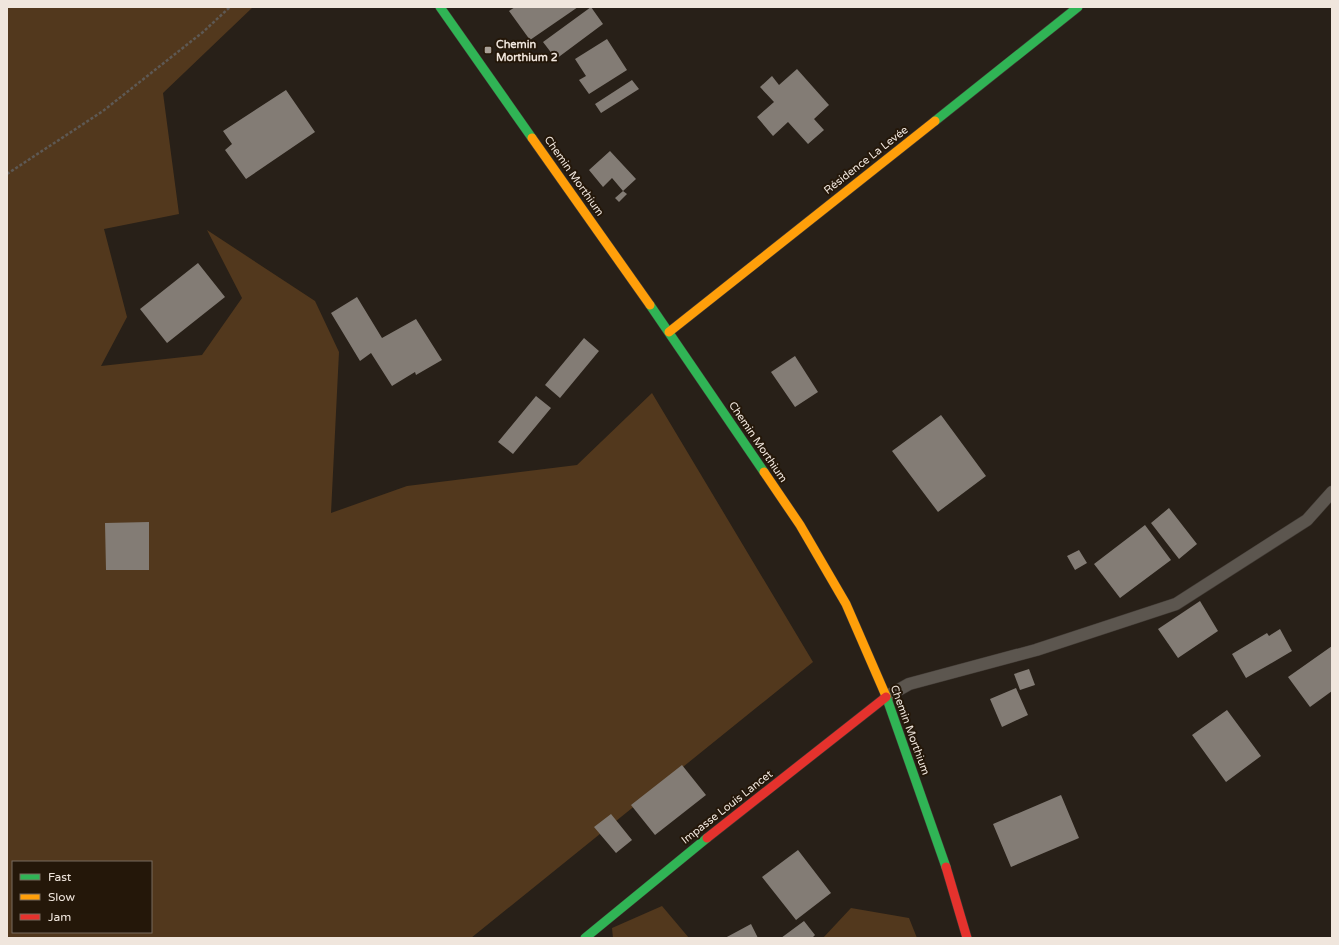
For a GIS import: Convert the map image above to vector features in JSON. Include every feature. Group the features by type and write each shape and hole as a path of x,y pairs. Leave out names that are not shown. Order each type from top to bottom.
{"street":[{"name":"Chemin Morthium","path":"440,7 669,332 800,525 846,604 886,698 942,852 967,938"},
{"name":"Résidence La Levée","path":"669,332 1078,7"},
{"name":"Impasse Louis Lancet","path":"585,938 695,847 886,698"}],"lane":[{"path":"886,698 909,684 1036,650 1176,604 1307,520 1332,492"}],"path":[{"path":"7,174 103,111 204,32 230,7"}],"shaded area":[{"path":"7,7 253,7 163,93 179,214 104,229 127,317 101,366 202,355 242,298 207,230 315,301 339,352 331,513 407,486 577,465 652,393 813,662 471,938 7,938"},
{"path":"662,906 689,938 613,938 612,928"},
{"path":"851,908 909,918 917,938 823,938"}],"building":[{"path":"515,7 578,7 530,40 509,11"},
{"path":"591,7 603,24 556,59 543,42"},
{"path":"607,39 627,70 589,94 579,80 586,76 575,59"},
{"path":"797,69 829,105 814,119 824,130 808,144 788,122 773,136 757,117 774,102 760,87 772,76 779,85"},
{"path":"632,80 639,89 601,113 595,104"},
{"path":"286,90 315,132 246,179 225,150 232,144 223,131"},
{"path":"610,151 636,179 623,191 612,178 603,187 589,170"},
{"path":"623,191 627,194 619,202 615,198"},
{"path":"198,263 225,297 167,343 140,309"},
{"path":"357,297 382,338 416,319 442,360 416,375 415,372 392,386 371,353 360,361 331,313"},
{"path":"584,338 599,351 560,398 545,385"},
{"path":"795,356 818,392 795,407 771,372"},
{"path":"536,396 551,408 513,454 498,442"},
{"path":"941,415 986,476 938,512 892,451"},
{"path":"1169,508 1197,544 1179,559 1151,523"},
{"path":"149,522 149,570 106,570 105,523"},
{"path":"1145,525 1171,560 1120,598 1094,564"},
{"path":"1079,550 1087,563 1075,570 1067,556"},
{"path":"1200,601 1218,631 1178,658 1158,629"},
{"path":"1280,629 1292,651 1246,678 1232,654 1267,633 1269,636"},
{"path":"1332,646 1332,691 1310,707 1288,677"},
{"path":"1029,669 1035,685 1020,690 1014,674"},
{"path":"1016,688 1028,715 1002,727 990,699"},
{"path":"1227,710 1261,756 1226,782 1192,735"},
{"path":"682,765 706,795 655,835 631,805"},
{"path":"1061,795 1079,838 1011,867 993,824"},
{"path":"611,814 632,840 616,853 594,827"},
{"path":"798,850 831,893 796,920 762,877"},
{"path":"804,921 815,935 812,938 781,938"},
{"path":"751,924 758,938 725,938"}],"traffic: fast":[{"path":"440,7 532,138"},
{"path":"935,121 1078,7"},
{"path":"650,305 764,472"},
{"path":"886,696 946,867"},
{"path":"585,938 707,838"}],"traffic: slow":[{"path":"669,332 935,121"},
{"path":"532,138 650,305"},
{"path":"764,472 800,525 846,604 886,696"}],"traffic: jam":[{"path":"707,838 886,697"},
{"path":"946,867 967,938"}],"place":[{"name":"Chemin Morthium 2","path":"488,50"}]}
